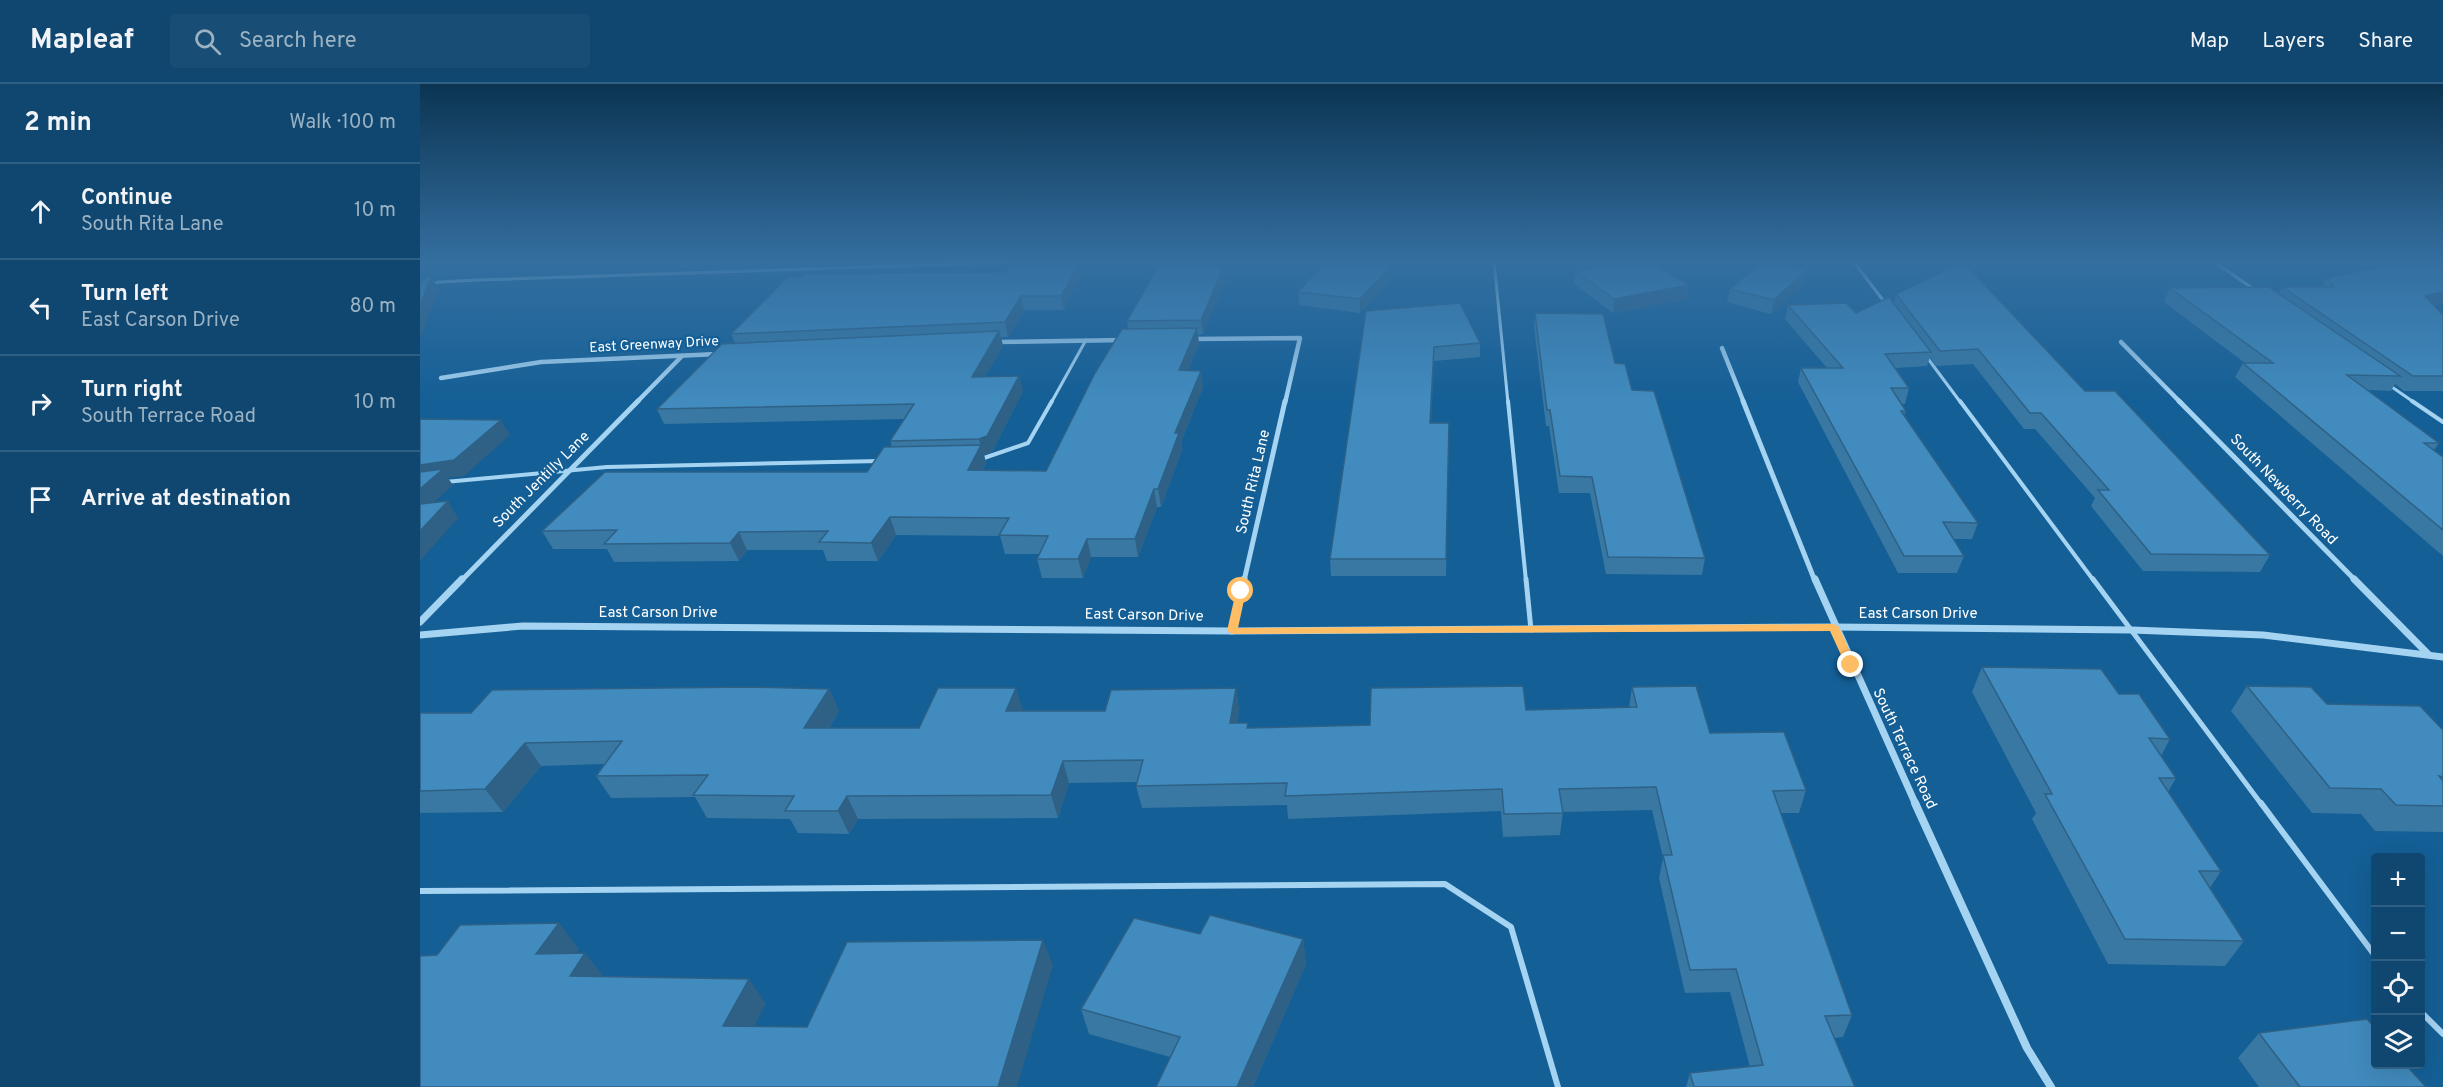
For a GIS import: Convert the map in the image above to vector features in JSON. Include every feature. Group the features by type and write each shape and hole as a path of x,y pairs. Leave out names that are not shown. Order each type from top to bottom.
{"street":[{"name":"South Rita Lane","path":"1181,339 1300,338 1232,631"},
{"path":"986,342 1134,339"},
{"name":"South Newberry Road","path":"2121,342 2428,654"},
{"name":"South Terrace Road","path":"1722,348 1834,627 2028,1048 2051,1087"},
{"name":"East Greenway Drive","path":"441,378 541,362 729,354"},
{"name":"South Jentilly Lane","path":"420,622 682,356"},
{"name":"East Carson Drive","path":"420,636 523,626 1232,631 1834,627 2132,630 2264,635 2443,657"}],"lane":[{"path":"1499,308 1531,630"},
{"path":"972,459 984,459 1028,443 1086,340"},
{"path":"1924,354 2371,950"},
{"path":"2385,382 2443,422"},
{"path":"441,483 571,468 888,461"},
{"path":"420,891 1445,884 1512,927 1558,1087"},
{"path":"2425,1015 2443,1034"}],"building":[{"path":"757,308 1014,308 1005,322 731,334"},
{"path":"1135,308 1206,308 1201,320 1127,321"},
{"path":"1404,308 1462,308 1480,343 1434,347 1430,423 1449,423 1446,559 1330,559 1366,311"},
{"path":"1790,308 1851,308 1856,313 1867,308 1897,308 1931,352 1885,354 1909,388 1891,388 1906,411 1901,411 1978,523 1943,522 1964,556 1904,556 1801,368 1843,368"},
{"path":"1907,308 2006,308 2085,391 2115,391 2270,555 2151,554 2098,490 2109,490 2041,413 2030,413 1978,349 1940,351"},
{"path":"2197,308 2300,308 2400,376 2347,375 2439,443 2424,443 2443,457 2443,530 2243,363 2273,363"},
{"path":"2313,308 2436,308 2443,315 2443,376 2413,376"},
{"path":"1535,313 1603,314 1615,363 1625,364 1632,390 1654,391 1705,558 1608,557 1592,477 1560,476 1550,410 1547,410"},
{"path":"1197,328 1179,370 1201,371 1175,433 1179,433 1158,489 1154,489 1135,539 1087,539 1078,559 1037,559 1048,536 999,535 1009,518 890,517 871,543 819,542 828,531 739,532 730,543 604,544 617,530 542,531 605,472 867,472 884,447 981,445 968,470 1046,471 1095,373 1122,329"},
{"path":"999,331 972,377 1019,376 987,436 979,439 890,441 914,404 657,409 722,344"},
{"path":"420,419 501,420 454,460 420,465"},
{"path":"443,469 420,489 420,472"},
{"path":"448,501 420,531 420,504"},
{"path":"1982,667 2101,669 2119,694 2139,694 2170,739 2149,738 2176,778 2159,778 2221,871 2199,871 2244,941 2125,939 2045,794 2052,794"},
{"path":"1523,686 1526,710 1637,707 1632,687 1696,686 1710,733 1784,732 1806,790 1773,791 1852,1015 1825,1016 1855,1087 1694,1087 1690,1073 1763,1065 1736,969 1690,970 1663,855 1672,855 1656,787 1559,789 1563,813 1504,814 1502,789 1285,796 1287,783 1136,786 1143,760 1063,761 1051,795 847,796 838,811 785,811 794,796 693,795 708,775 596,776 622,741 525,743 485,789 420,791 420,713 471,713 492,690 748,687 829,689 804,728 919,728 938,688 1016,688 1006,711 1105,711 1111,690 1236,688 1230,723 1248,723 1247,728 1370,725 1371,688"},
{"path":"2247,686 2311,687 2327,704 2420,706 2443,730 2443,777 2439,776 2443,781 2443,806 2396,805 2381,789 2330,788"},
{"path":"1210,915 1303,939 1237,1087 1156,1087 1180,1037 1081,1009 1134,918 1200,934"},
{"path":"559,923 536,954 585,953 570,976 749,979 723,1026 807,1027 847,942 1043,940 998,1087 420,1087 420,956 437,955 460,925"},
{"path":"2367,1019 2371,1023 2371,1069 2410,1069 2426,1087 2300,1087 2259,1033"}],"route":[{"path":"1241,591 1232,631 1834,627 1851,665"}]}
